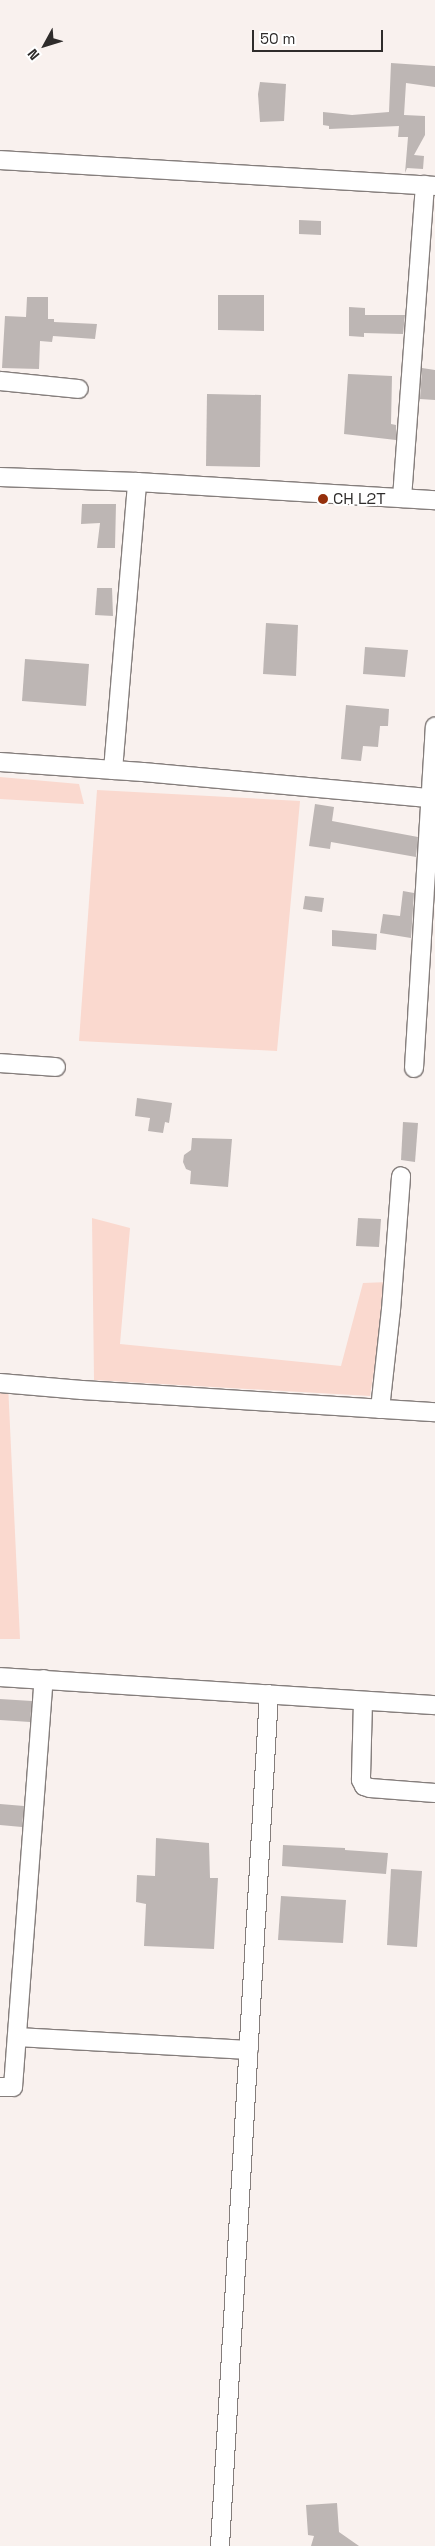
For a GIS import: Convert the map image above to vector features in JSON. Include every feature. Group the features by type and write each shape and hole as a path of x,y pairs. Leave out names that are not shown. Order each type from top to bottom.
{"street":[{"path":"0,160 430,185 402,498"},
{"path":"0,381 79,389"},
{"path":"0,477 137,482 435,500"},
{"path":"113,770 137,482"},
{"path":"414,1068 435,727"},
{"path":"0,762 432,798"},
{"path":"0,1063 56,1067"},
{"path":"380,1409 391,1310 401,1176"},
{"path":"0,1383 82,1390 435,1412"},
{"path":"0,1677 435,1705"},
{"path":"0,2087 13,2087 44,1680"},
{"path":"220,2546 269,1694"},
{"path":"363,1701 361,1780 364,1786 435,1793"},
{"path":"17,2037 248,2050"}],"shaded area":[{"path":"0,777 79,784 84,804 0,799"},
{"path":"97,790 300,801 277,1051 79,1041"},
{"path":"92,1218 130,1228 120,1344 341,1366 363,1283 388,1282 370,1396 94,1380"},
{"path":"0,1383 8,1384 20,1639 0,1639"}],"building":[{"path":"391,63 435,66 435,87 406,83 404,115 425,116 425,135 414,155 424,156 423,169 407,168 405,173 408,137 398,137 399,126 329,129 329,126 323,125 323,112 352,115 389,112"},
{"path":"260,82 286,84 284,121 260,122 258,94"},
{"path":"299,220 321,221 321,235 299,234"},
{"path":"218,295 264,295 264,331 218,330"},
{"path":"27,297 48,297 48,319 54,319 54,322 97,324 95,339 53,336 52,342 40,341 39,369 2,368 5,316 26,317"},
{"path":"349,307 365,308 365,315 405,315 403,334 364,333 364,337 349,336"},
{"path":"422,368 435,370 435,400 420,399"},
{"path":"348,374 392,376 391,424 396,425 396,440 344,434"},
{"path":"207,394 261,395 260,467 206,466"},
{"path":"82,504 116,504 115,548 97,548 100,523 81,524"},
{"path":"97,588 112,588 113,616 95,615"},
{"path":"266,623 298,625 296,676 263,674"},
{"path":"365,647 408,650 405,677 363,674"},
{"path":"25,659 89,664 86,706 22,701"},
{"path":"346,705 389,709 388,726 380,726 378,747 363,746 361,761 341,759"},
{"path":"315,804 334,807 332,821 418,837 416,857 331,842 330,849 309,846"},
{"path":"403,891 414,893 411,938 380,933 383,914 400,916"},
{"path":"305,896 324,898 322,912 303,909"},
{"path":"332,930 377,934 376,950 332,946"},
{"path":"137,1098 172,1103 169,1123 165,1122 163,1133 148,1131 150,1118 135,1116"},
{"path":"403,1122 418,1123 415,1162 401,1160"},
{"path":"192,1138 232,1139 228,1187 190,1184 191,1171 186,1169 183,1162 184,1155 191,1150"},
{"path":"358,1218 381,1219 379,1247 356,1246"},
{"path":"0,1699 32,1701 30,1722 0,1720"},
{"path":"0,1804 24,1806 22,1827 0,1825"},
{"path":"156,1838 209,1843 210,1878 218,1878 214,1949 144,1946 146,1904 136,1902 137,1875 155,1876"},
{"path":"283,1845 345,1848 345,1850 388,1853 386,1874 282,1866"},
{"path":"391,1869 422,1871 417,1947 387,1945"},
{"path":"281,1896 346,1900 343,1943 278,1940"},
{"path":"337,2503 339,2532 359,2546 311,2546 314,2536 308,2535 306,2505"}],"place":[{"name":"CH L2T","path":"323,499"}]}
